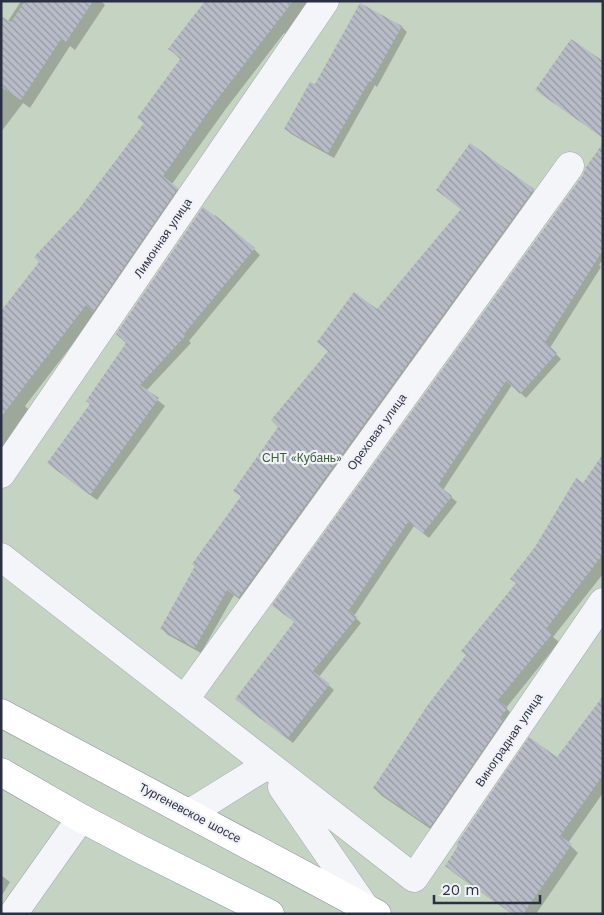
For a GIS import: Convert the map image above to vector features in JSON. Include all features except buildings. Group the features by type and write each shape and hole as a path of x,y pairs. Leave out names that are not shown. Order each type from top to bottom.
{"highway":[{"name":"Тургеневское шоссе","path":"1,713 370,910"},
{"path":"1,772 81,818 270,914"}],"street":[{"name":"Лимонная улица","path":"1,474 325,1"},
{"name":"Ореховая улица","path":"185,699 570,166"},
{"path":"1,558 185,699 267,765 370,910"},
{"name":"Виноградная улица","path":"267,765 414,878 603,602"},
{"path":"190,813 267,765"},
{"path":"13,914 81,818"}],"green space":[{"name":"СНТ «Кубань»","path":"1,1 603,1 603,914 1,914"}]}
